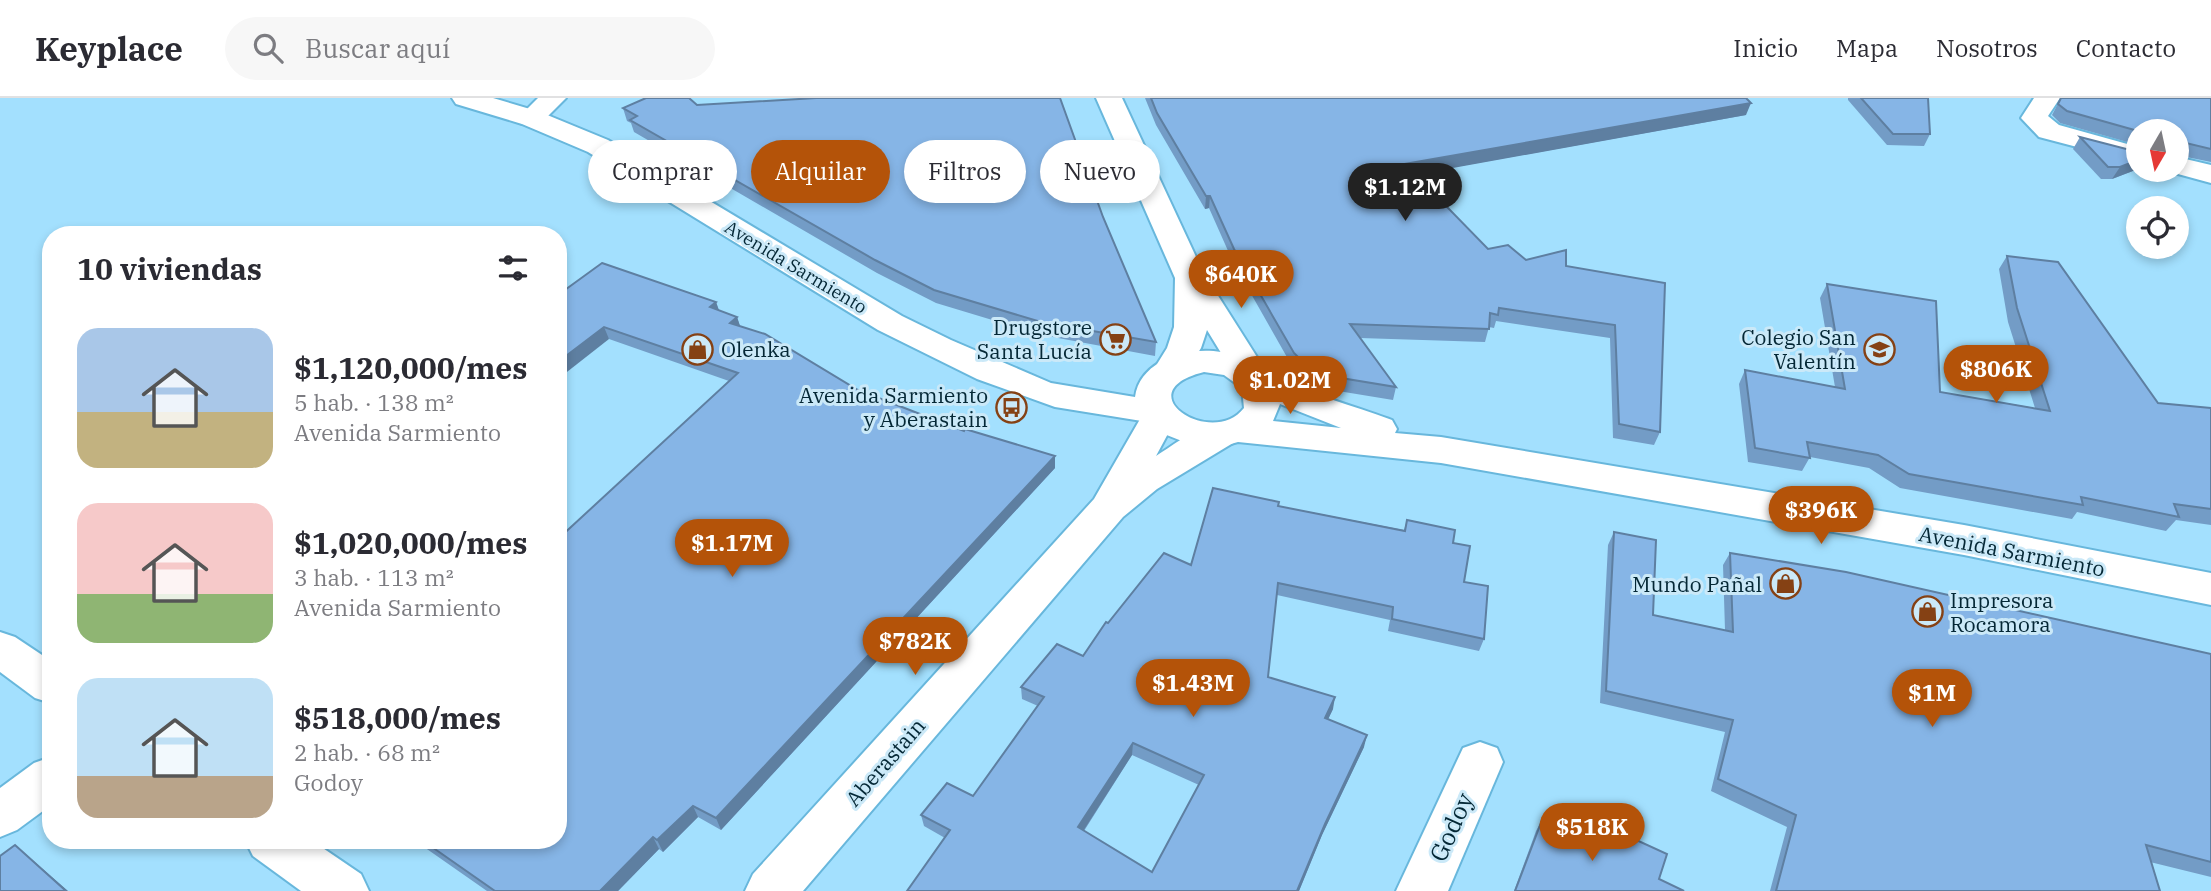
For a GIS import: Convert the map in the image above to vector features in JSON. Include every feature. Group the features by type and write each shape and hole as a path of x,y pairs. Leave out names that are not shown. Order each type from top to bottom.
{"street":[{"name":"Avenida Sarmiento","path":"466,98 542,108 597,146 890,323 1023,385 1090,404 1161,393"},
{"name":"Aberastain","path":"1110,98 1187,272 1254,379"},
{"path":"2047,98 2034,118 2049,131 2126,152"},
{"path":"2189,168 2211,174"},
{"name":"Aberastain","path":"1109,507 1161,393 1185,350 1192,329 1192,294 1187,272"},
{"path":"1204,361 1238,368 1254,379 1265,399 1262,411 1253,422 1229,432 1182,430 1161,393 1204,361"},
{"name":"Avenida Sarmiento","path":"1254,379 1441,450"},
{"name":"Avenida Sarmiento","path":"1229,432 1441,450 1964,540 2211,589"},
{"name":"Aberastain","path":"771,891 1109,507 1144,480 1229,432"},
{"path":"0,649 42,679"},
{"name":"Godoy","path":"1422,891 1480,762"},
{"path":"0,815 42,785"},
{"path":"283,849 343,891"}],"building":[{"path":"646,98 689,98 697,105 816,98 1060,98 1075,140 1040,140 1040,203 1098,203 1156,342 1041,322 934,290 775,203 890,203 890,140 751,140 751,189 737,181 737,140 665,140 630,120 637,116 623,108"},
{"path":"1151,98 1746,98 1751,103 1405,164 1488,249 1508,245 1526,260 1566,250 1566,266 1665,283 1660,432 1619,424 1615,325 1499,308 1498,315 1490,313 1489,329 1350,324 1396,387 1329,376 1303,362 1294,353 1234,249 1210,196 1206,196 1157,113"},
{"path":"1861,98 1928,98 1930,134 1893,134"},
{"path":"2061,98 2211,98 2211,149 2189,144 2189,119 2126,119 2126,128 2067,111 2058,104"},
{"path":"2080,137 2126,149 2126,165 2108,167"},
{"path":"2007,256 2058,262 2158,403 2211,408 2211,509 2174,504 2179,517 2081,497 2083,505 1909,474 1878,455 1807,442 1810,458 1755,448 1745,370 1845,389 1827,284 1936,301 1940,392 2050,411 2017,308"},
{"path":"602,263 716,302 710,307 737,317 730,323 765,334 858,390 964,431 965,429 1055,456 716,818 693,806 657,840 653,837 600,891 495,891 435,849 567,849 567,531 738,373 604,327 567,355 567,288"},
{"path":"1213,488 1279,502 1278,506 1405,531 1407,520 1455,530 1453,543 1470,546 1464,582 1488,586 1484,639 1392,619 1393,607 1278,583 1268,677 1335,697 1325,718 1367,735 1297,891 907,891 950,830 921,815 947,783 973,796 1044,697 1021,687 1057,644 1083,656 1106,622 1108,623 1164,553 1191,565","holes":["1133,743 1204,775 1152,872 1078,827"]},
{"path":"1614,532 1656,540 1653,615 1733,632 1730,553 1846,572 2211,654 2211,862 2146,845 2160,891 1776,891 1796,815 1718,779 1733,720 1606,691"},
{"path":"1542,820 1591,843 1597,822 1667,854 1659,879 1684,891 1515,891"},
{"path":"15,845 66,891 0,891 0,856"}],"place":[{"name":"Drugstore Santa Lucía","path":"1115,339"},
{"name":"Olenka","path":"698,349"},
{"name":"Colegio San Valentín","path":"1879,349"},
{"name":"Avenida Sarmiento y Aberastain","path":"1011,407"},
{"name":"Mundo Pañal","path":"1785,584"},
{"name":"Impresora Rocamora","path":"1927,612"}]}
